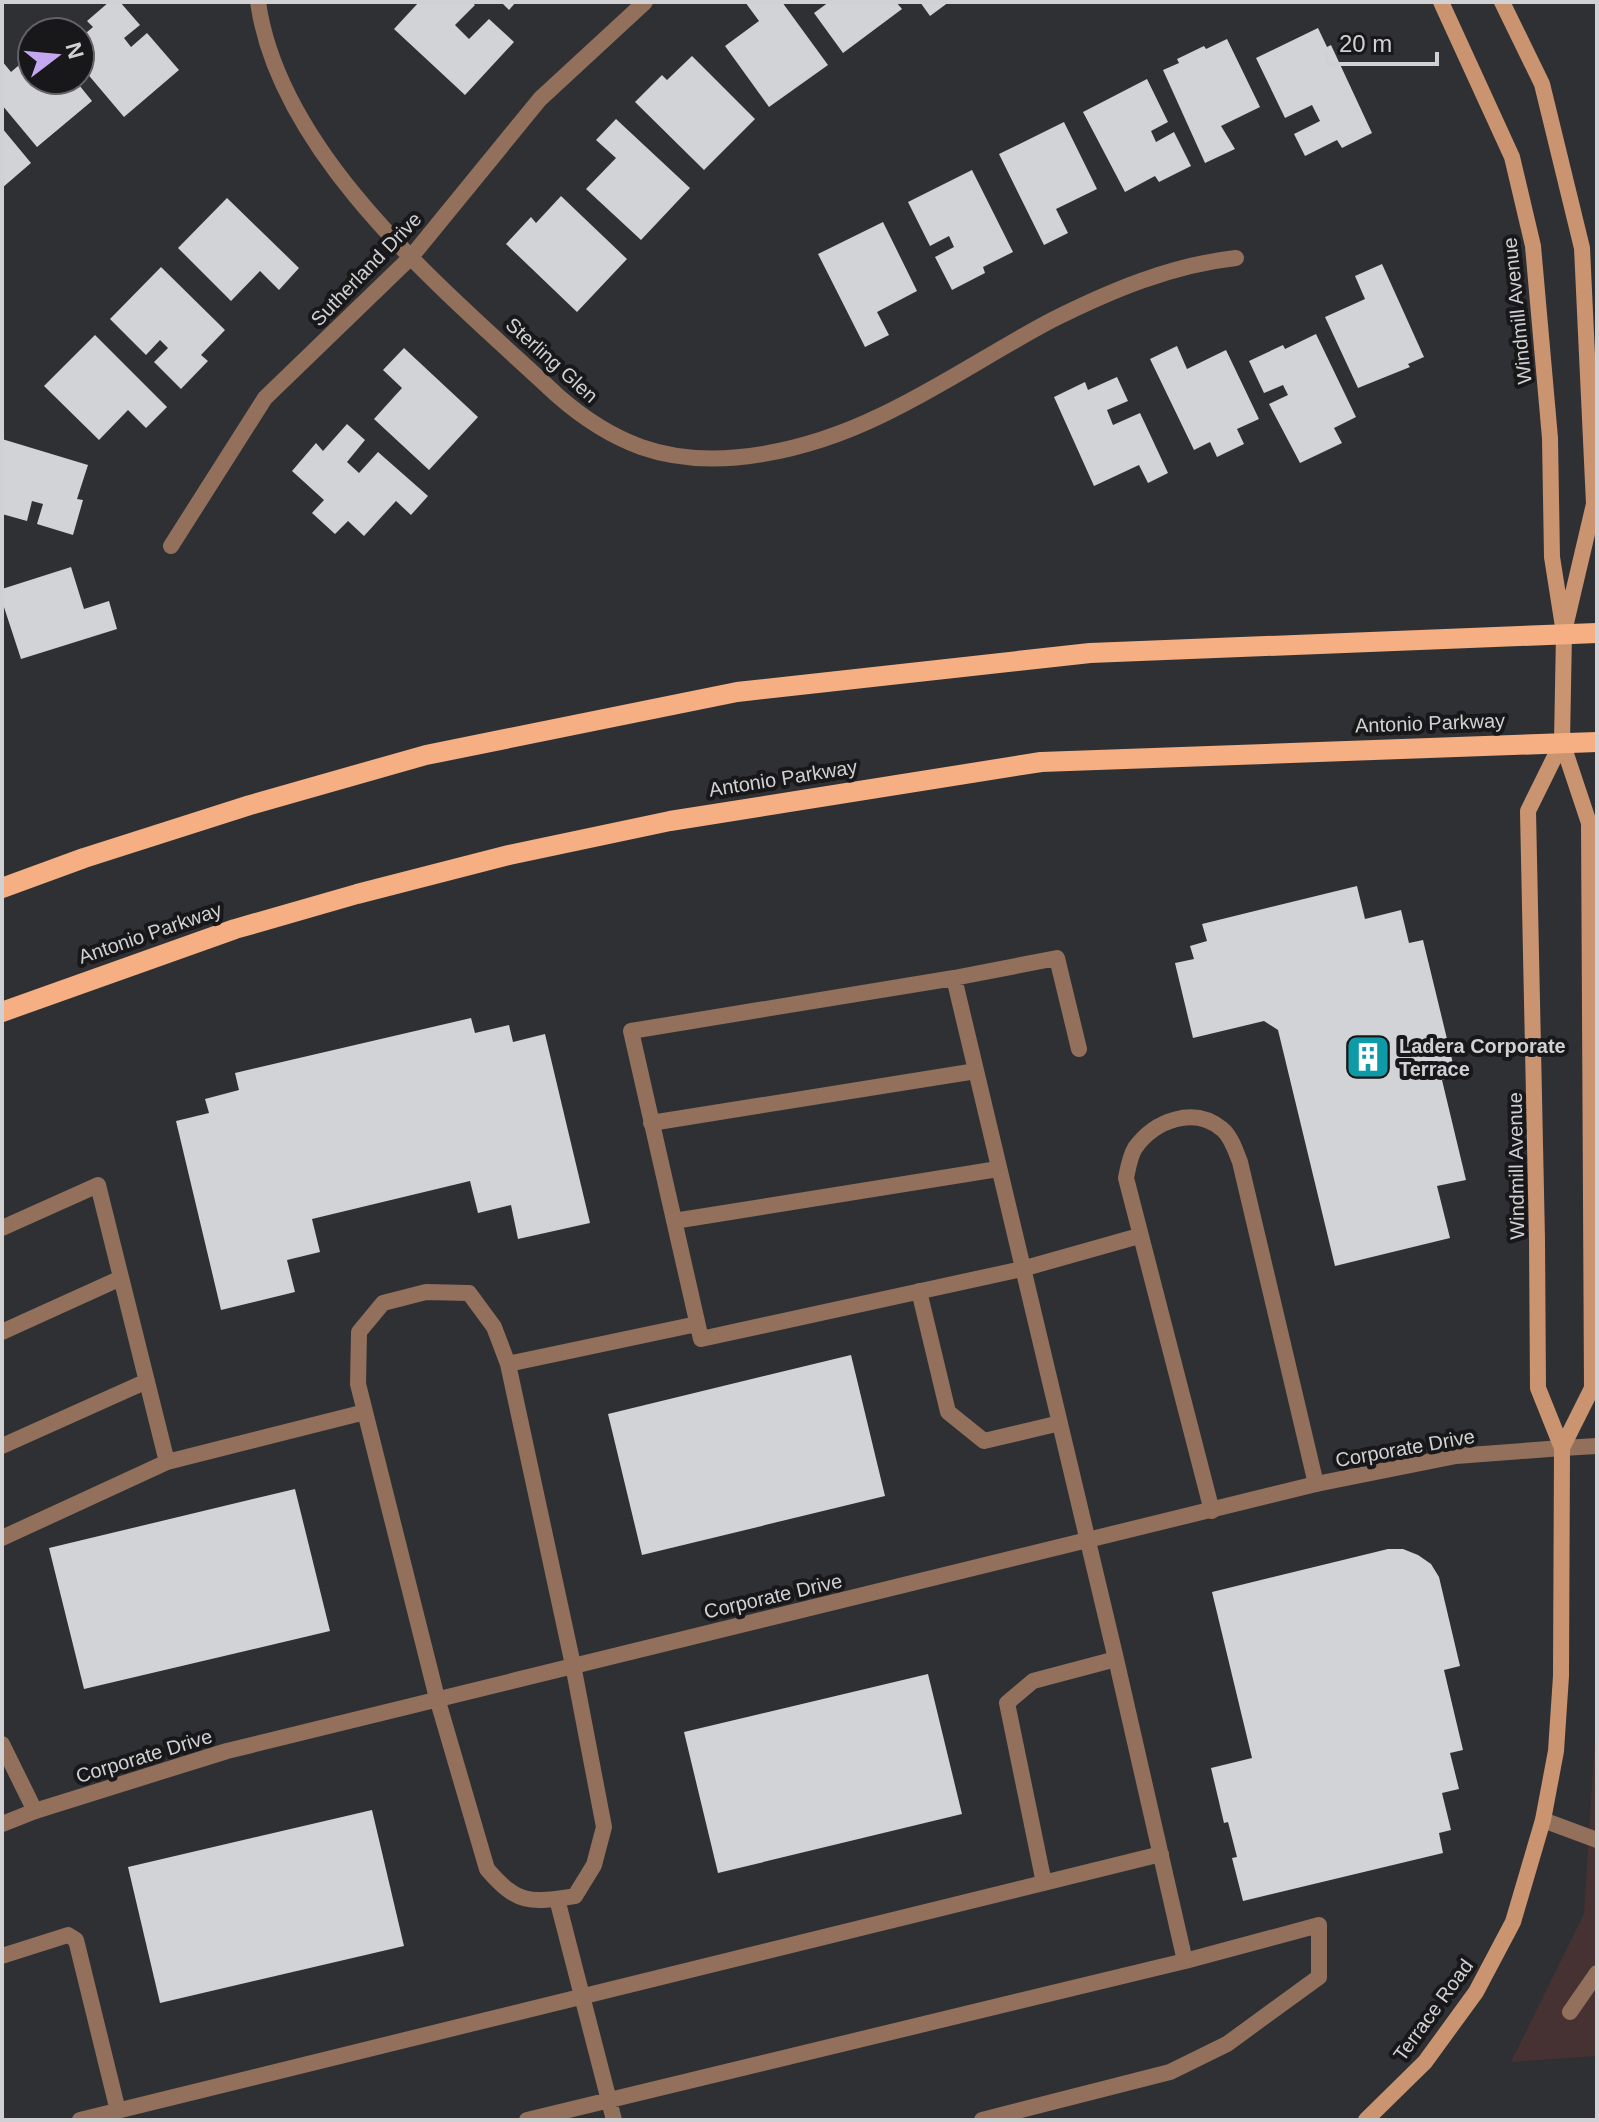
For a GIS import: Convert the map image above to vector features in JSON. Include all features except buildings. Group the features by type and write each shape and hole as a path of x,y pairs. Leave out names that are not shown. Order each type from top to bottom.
{"main road":[{"path":"2,888 204,820 426,755 737,692 1090,653 1597,633"},
{"name":"Antonio Parkway","path":"2,1012 235,929 311,907 509,855 670,821 1041,762 1597,742"}],"street":[{"name":"Sterling Glen","path":"258,2 271,54 295,111 334,170 411,257 579,414 641,447 705,458 767,453 846,430 883,415 1053,320 1180,268 1236,258"},
{"name":"Sutherland Drive","path":"171,546 265,398 411,257 540,99 645,2"},
{"name":"Windmill Avenue","path":"1441,2 1512,157 1533,246 1550,438 1552,557 1564,633 1562,742 1589,823 1592,1388 1562,1448"},
{"name":"Windmill Avenue","path":"1502,2 1542,84 1582,248 1594,504 1564,633"},
{"name":"Windmill Avenue","path":"1543,1820 1556,1751 1561,1676 1562,1448 1538,1388 1528,811 1562,742"},
{"path":"1079,1049 1057,958 631,1031 701,1339 1022,1269 1139,1236"},
{"path":"954,978 1185,1961"},
{"path":"651,1123 976,1071"},
{"path":"1212,1511 1126,1178 1133,1150 1152,1130 1180,1117 1201,1117 1225,1130 1240,1162 1316,1484"},
{"path":"674,1221 998,1169"},
{"path":"2,1228 98,1185 167,1462"},
{"path":"2,1332 121,1278"},
{"path":"919,1291 948,1412 984,1441 1060,1423"},
{"path":"426,1292 469,1293 494,1327 508,1364 573,1665 604,1827 594,1865 575,1896 557,1899 525,1900 506,1890 487,1869 437,1698 358,1384 359,1332 383,1303 426,1292"},
{"path":"508,1364 697,1324"},
{"path":"2,1446 147,1381"},
{"path":"2,1538 167,1462 365,1412"},
{"name":"Corporate Drive","path":"2,1824 227,1751 1316,1484 1456,1456 1597,1446"},
{"path":"1044,1883 1007,1703 1033,1681 1116,1659"},
{"path":"2,1744 35,1811"},
{"path":"1543,1820 1597,1840"},
{"name":"Terrace Road","path":"1366,2120 1425,2062 1476,1992 1513,1922 1543,1820"},
{"path":"80,2120 1161,1854"},
{"path":"557,1899 614,2120"},
{"path":"527,2120 1185,1961 1319,1925 1319,1977 1227,2044 1170,2072 1029,2114 982,2120"},
{"path":"2,1956 68,1935 76,1940 118,2111"},
{"path":"1570,2012 1597,1973"}],"shaded area":[{"path":"1597,1704 1597,2056 1511,2062 1584,1914"}],"place":[{"name":"Ladera Corporate Terrace","path":"1368,1057"}]}
